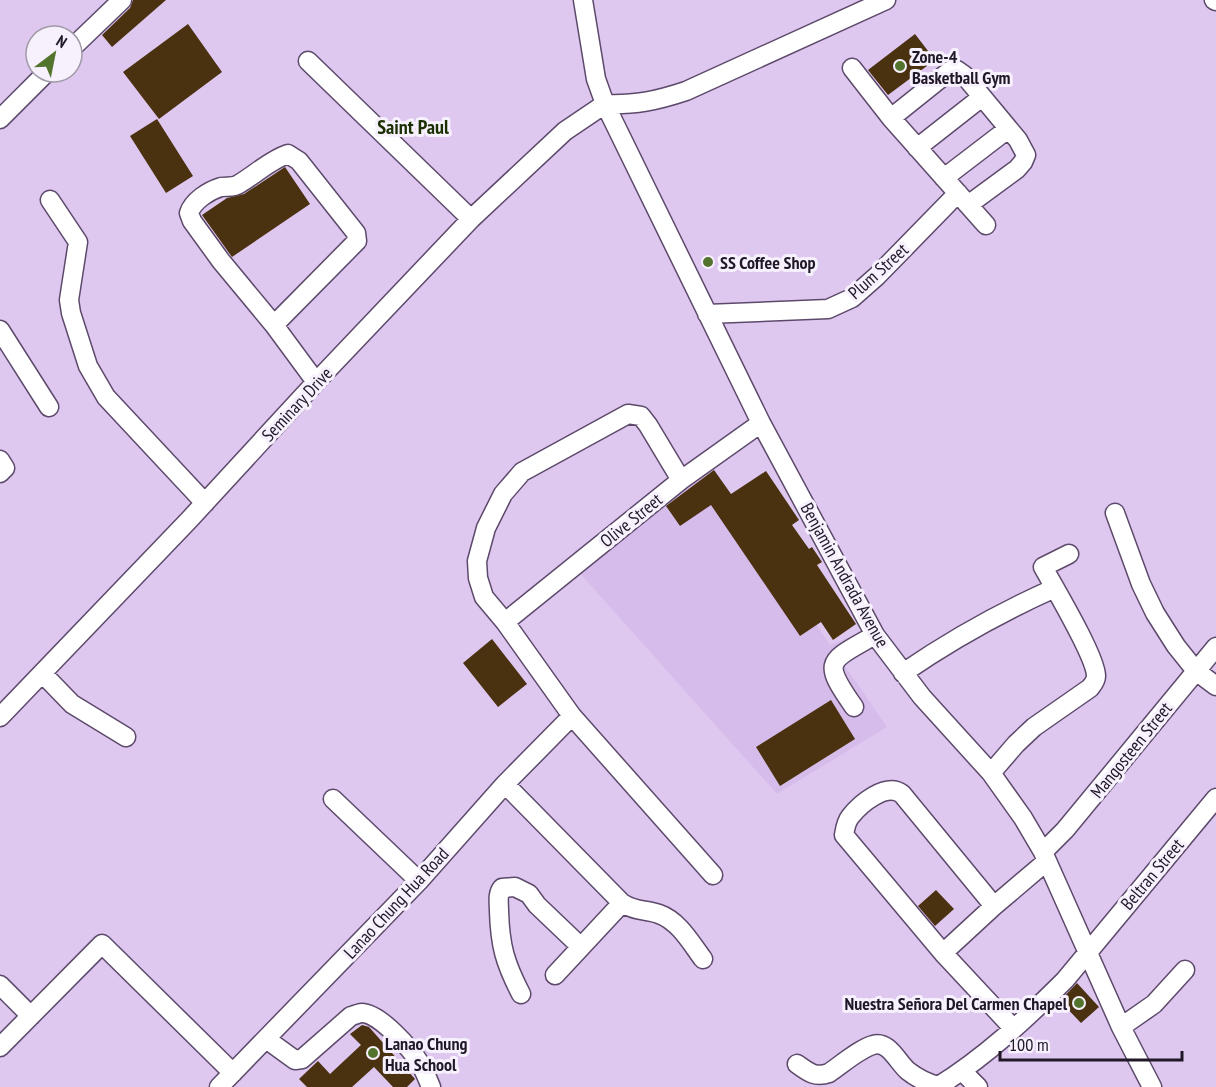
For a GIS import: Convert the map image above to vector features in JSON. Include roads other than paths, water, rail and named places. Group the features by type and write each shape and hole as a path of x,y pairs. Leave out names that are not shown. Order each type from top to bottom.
{"street":[{"path":"84,36 122,0"},
{"name":"Benjamin Andrada Avenue","path":"583,0 596,79 605,104 761,423 875,635 922,697 1006,792 1045,856 1121,1028 1152,1087"},
{"path":"605,104 641,104 686,91 886,0"},
{"path":"308,61 471,219"},
{"path":"852,68 891,118 986,225"},
{"path":"891,118 951,70 957,70 964,75 1008,129 944,178"},
{"path":"0,119 35,84"},
{"path":"917,148 982,96"},
{"name":"Seminary Drive","path":"0,717 206,503 316,382 471,219 565,131 605,104"},
{"name":"Plum Street","path":"707,314 828,309 852,298 963,199 1023,162 1026,155 1008,129"},
{"path":"274,325 357,241 356,233 300,161 288,154 278,157 236,186 219,188 205,195 195,202 189,213 192,221 221,261 274,325 316,382"},
{"path":"50,200 78,242 69,300 88,366 106,398 206,503"},
{"path":"0,330 49,408"},
{"path":"681,480 648,424 641,416 628,414 522,472 503,494 486,528 477,561 478,578 484,597 505,622 572,716 713,875"},
{"name":"Olive Street","path":"505,622 681,480 761,423"},
{"path":"1115,513 1141,584 1155,613 1176,646 1196,671 1216,686"},
{"path":"991,773 1034,727 1093,684 1096,673 1043,567 1069,554"},
{"path":"903,673 940,648 1003,612 1055,588"},
{"path":"854,707 837,682 832,668 834,662 844,653 875,635"},
{"name":"Mangosteen Street","path":"943,953 1045,856 1216,647"},
{"path":"42,673 72,704 126,736"},
{"name":"Lanao Chung Hua Road","path":"219,1087 419,881 505,784 572,716"},
{"path":"505,784 622,903 640,911 656,913 675,923 703,959"},
{"path":"994,906 902,794 896,790 888,790 871,798 849,818 844,835 943,953 1013,1028"},
{"name":"Beltran Street","path":"937,1087 962,1071 1058,988 1216,798"},
{"path":"333,799 419,881"},
{"path":"521,994 508,970 501,945 499,891 502,888 515,887 529,894 537,905 581,947"},
{"path":"555,975 622,903"},
{"path":"0,1047 102,944 233,1073"},
{"path":"1121,1028 1154,1004 1185,970"},
{"path":"0,986 31,1016"},
{"path":"266,1039 295,1060 302,1059 351,1016 360,1013 370,1015 388,1027 404,1044 421,1065 431,1087"},
{"path":"797,1064 811,1074 820,1076 829,1073 873,1044 883,1045 892,1051 900,1064 909,1072 937,1087"},
{"path":"962,1071 978,1087"}],"place":[{"name":"Zone-4 Basketball Gym","path":"900,66"},
{"name":"SS Coffee Shop","path":"708,262"},
{"name":"Nuestra Señora Del Carmen Chapel","path":"1079,1003"},
{"name":"Lanao Chung Hua School","path":"373,1053"}],"district":[{"name":"Saint Paul","path":"413,127"}]}
